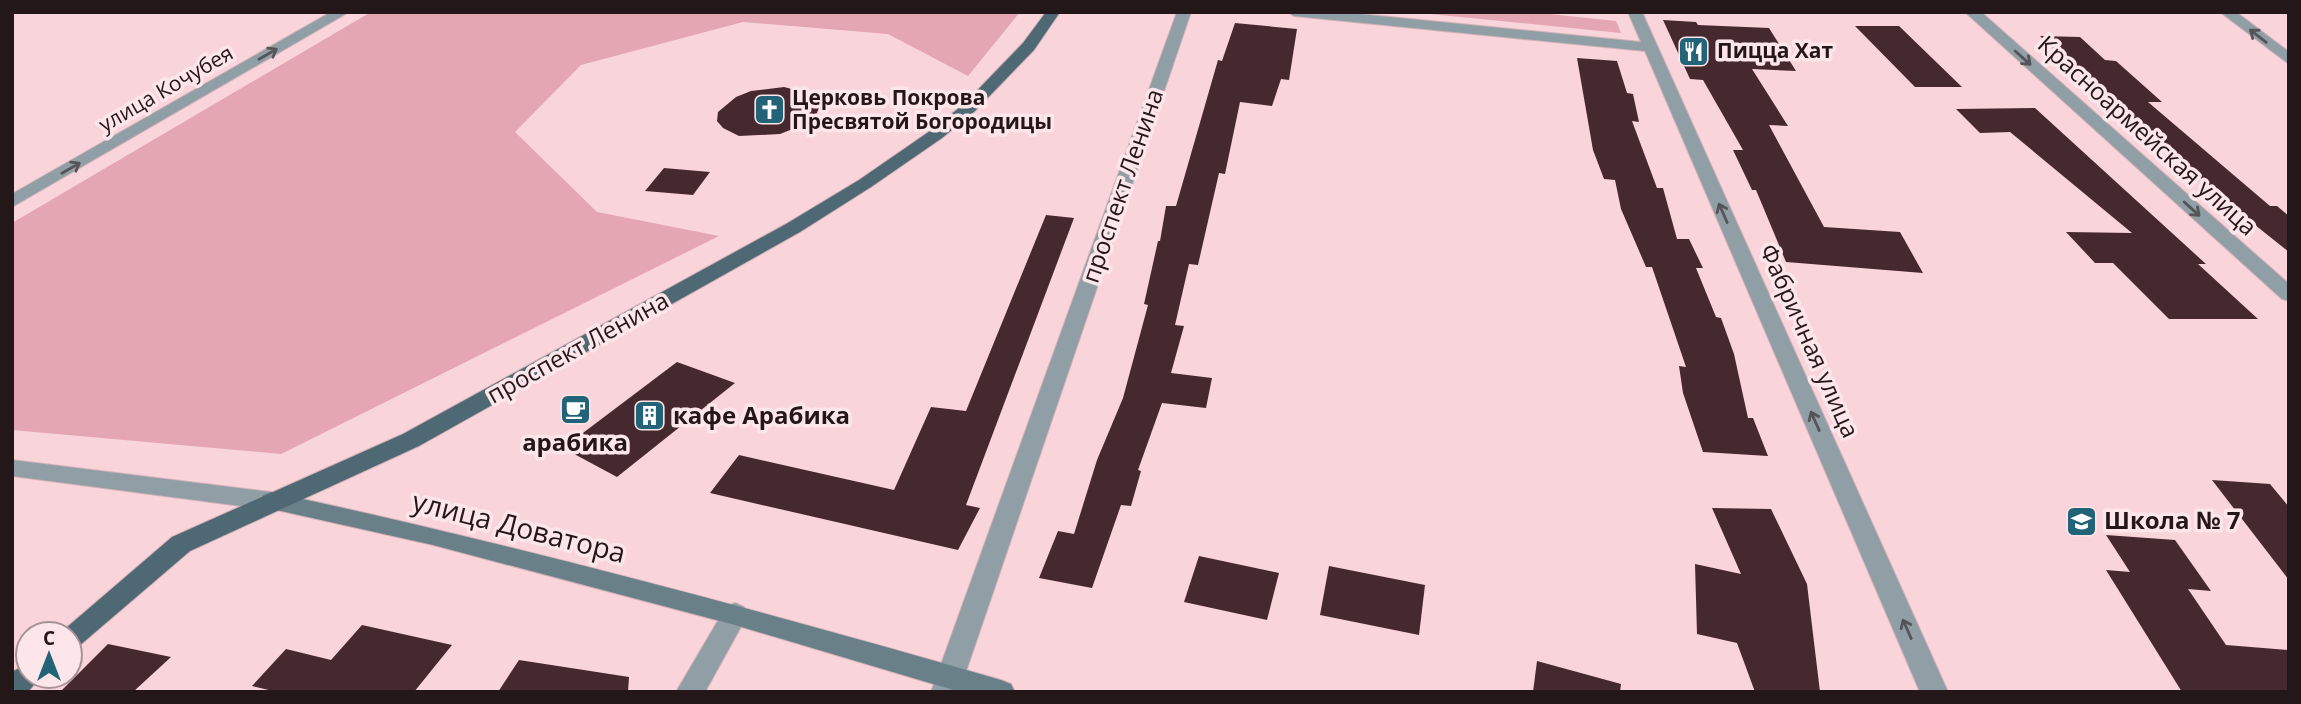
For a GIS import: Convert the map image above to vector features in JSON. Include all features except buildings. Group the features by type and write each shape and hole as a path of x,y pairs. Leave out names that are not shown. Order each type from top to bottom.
{"main road":[{"name":"проспект Ленина","path":"84,626 181,544 411,440 833,204 914,149 980,98 1013,67 1053,12"},
{"name":"улица Доватора","path":"271,501 433,536 735,614 948,685 1001,692"}],"street":[{"name":"улица Кочубея","path":"12,202 342,12"},
{"name":"проспект Ленина","path":"948,685 1184,12"},
{"path":"1294,12 1650,47"},
{"name":"Фабричная улица","path":"1635,12 1934,692"},
{"name":"Красноармейская улица","path":"1972,12 2289,295"},
{"path":"2227,12 2289,61"},
{"name":"улица Доватора","path":"12,468 271,501"},
{"path":"690,692 735,614"}],"shaded area":[{"path":"371,12 1020,12 968,76 888,34 743,22 581,65 515,132 597,212 719,236 281,454 12,430 12,223"},
{"path":"1410,12 1531,12 1616,21 1621,33"}],"place":[{"name":"Пицца Хат","path":"1694,51"},
{"name":"Церковь Покрова Пресвятой Богородицы","path":"769,110"},
{"name":"арабика","path":"575,409"},
{"name":"кафе Арабика","path":"650,416"},
{"name":"Школа № 7","path":"2081,521"}]}
